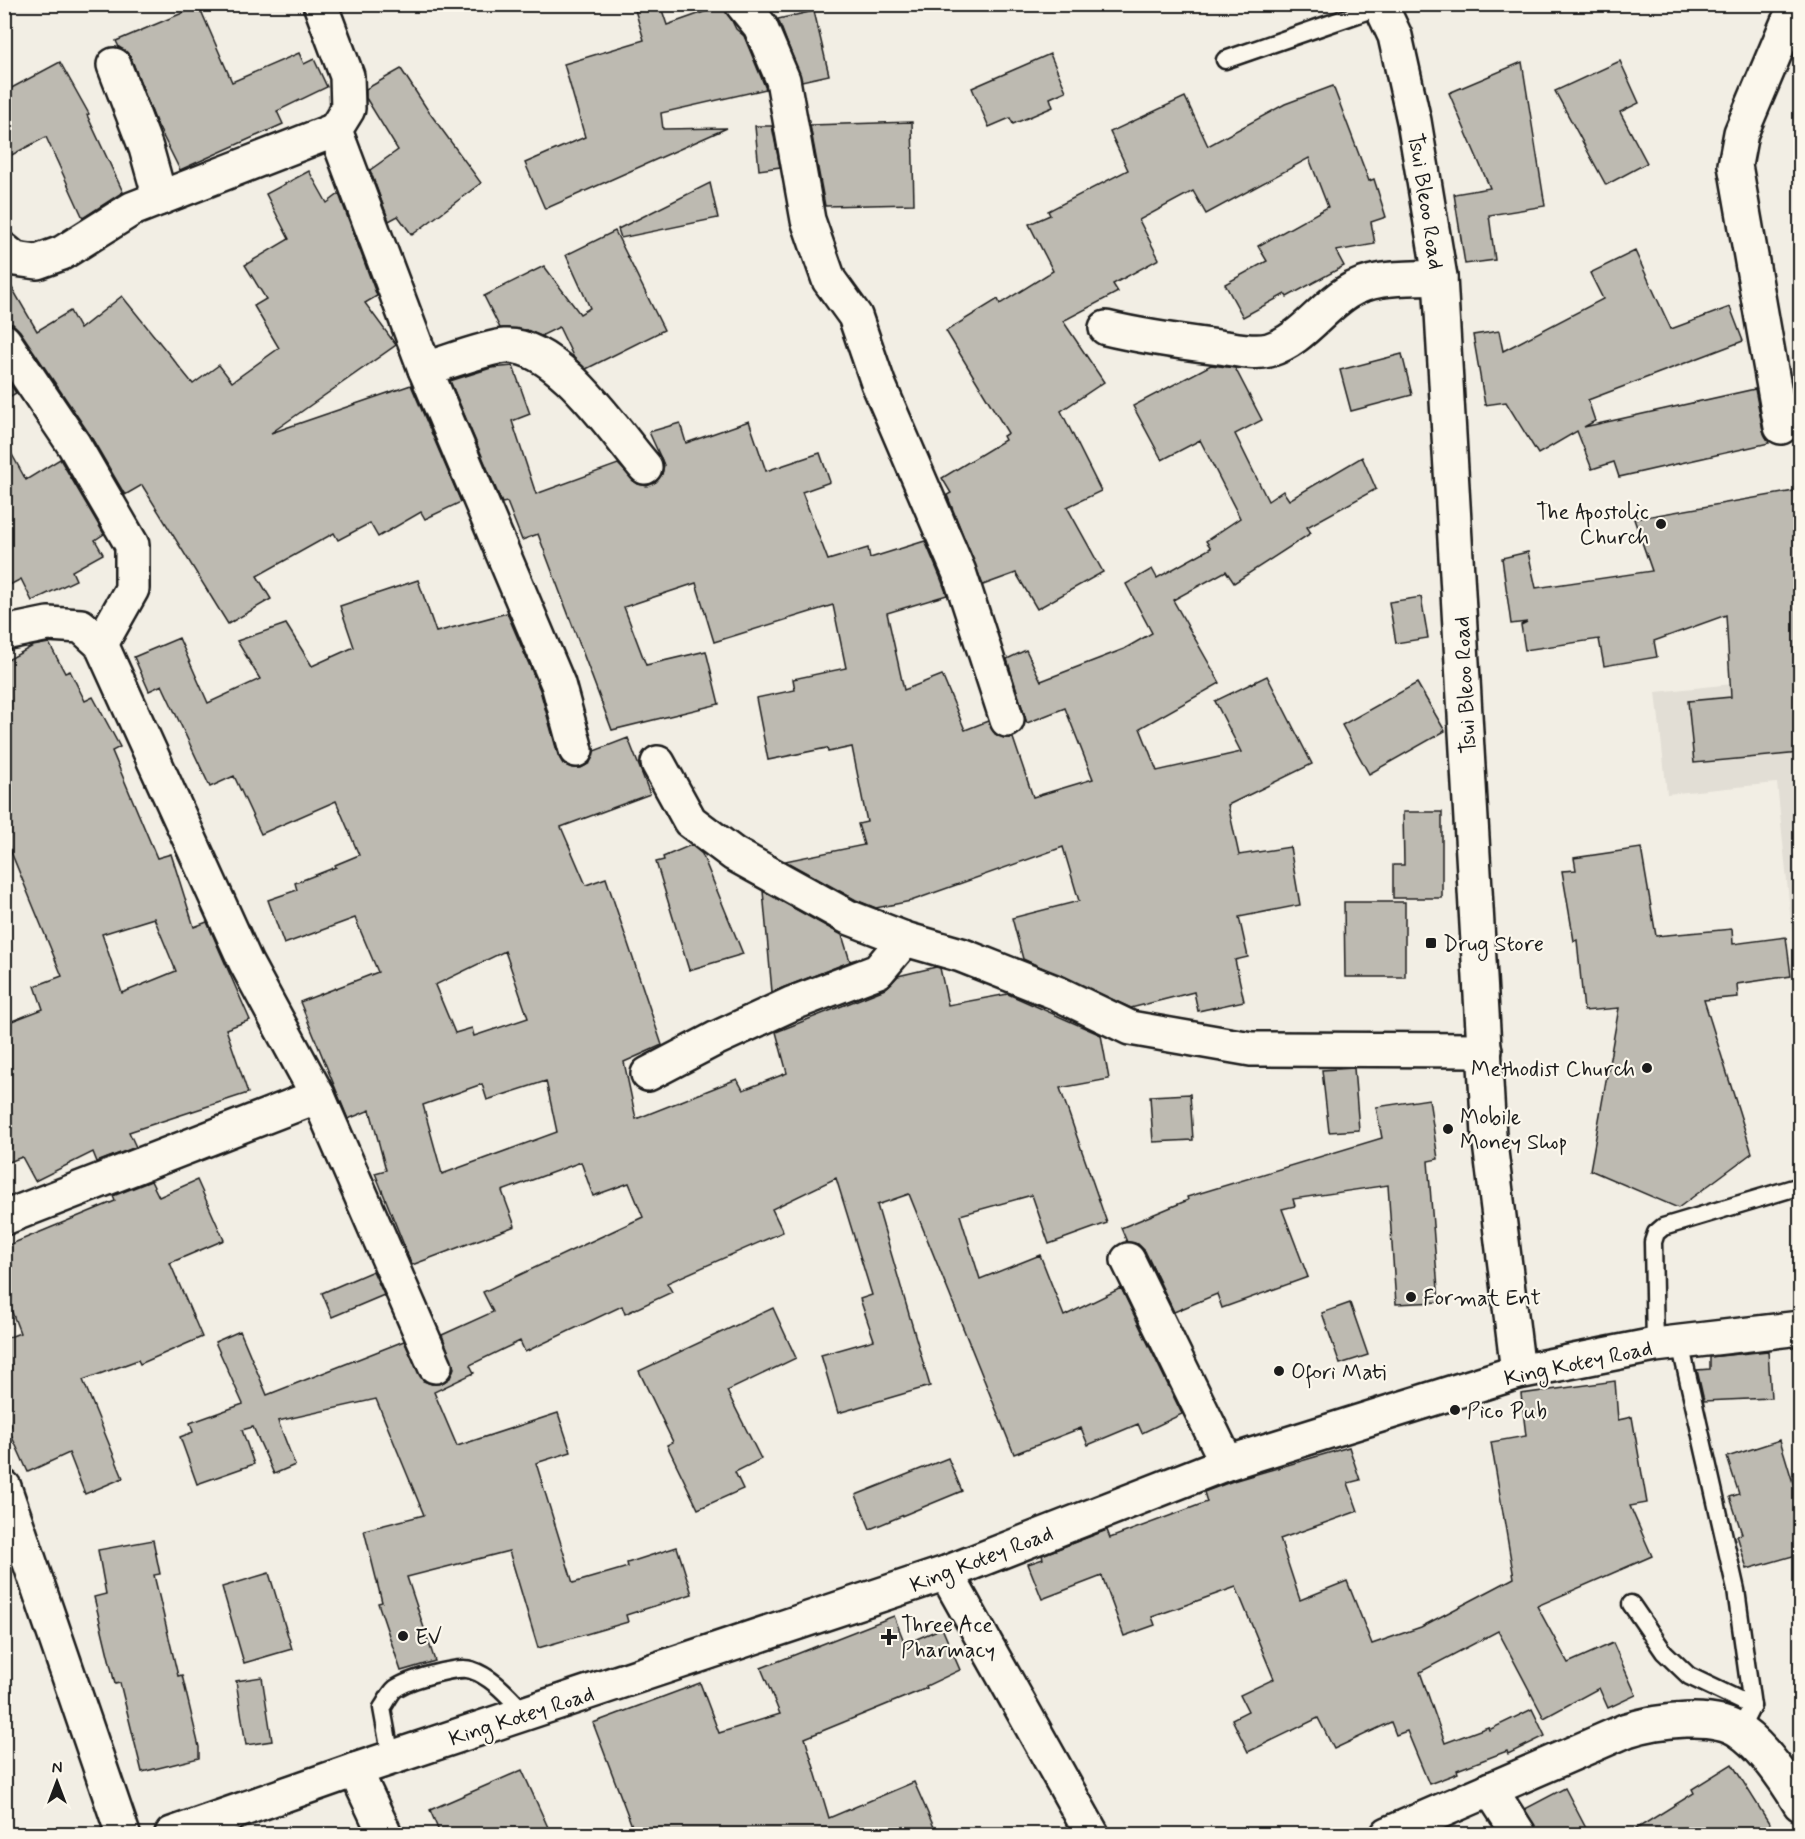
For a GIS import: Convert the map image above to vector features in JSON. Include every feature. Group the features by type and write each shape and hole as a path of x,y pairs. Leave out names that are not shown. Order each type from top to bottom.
{"street":[{"path":"4,250 15,259 37,262 62,253 132,209 335,130 348,109 347,76 320,4"},
{"path":"742,4 759,26 783,80 808,220 829,280 855,316 878,383 959,572 1007,720"},
{"name":"Tsui Bleoo Road","path":"1380,5 1395,36 1414,121 1440,278 1489,1135 1518,1372"},
{"path":"1780,427 1735,165 1741,133 1788,22 1800,13"},
{"path":"114,65 146,148 160,198"},
{"path":"335,130 425,369 558,684 576,750"},
{"path":"1106,328 1146,338 1249,351 1268,350 1287,342 1346,293 1363,284 1381,280 1440,278"},
{"path":"4,341 74,445 132,545 132,589 100,644"},
{"path":"425,369 504,346 528,349 567,375 645,467"},
{"path":"4,633 48,624 81,626 100,644 246,963 318,1096 435,1366"},
{"path":"658,763 690,821 734,855 848,917 905,939 962,955 1056,993 1130,1028 1251,1049 1485,1050"},
{"path":"648,1074 715,1039 791,1004 878,971 905,939"},
{"path":"4,1218 318,1096"},
{"path":"1128,1260 1227,1463"},
{"name":"King Kotey Road","path":"172,1834 355,1770 946,1573 1227,1463 1518,1372 1667,1344 1800,1328"},
{"path":"4,1487 123,1834"},
{"path":"946,1573 1092,1834"},
{"path":"1388,1834 1627,1730 1651,1722 1679,1719 1714,1722 1746,1718 1768,1760 1800,1804"},
{"path":"355,1770 385,1834"},
{"path":"1490,1789 1520,1834"}],"lane":[{"path":"1225,60 1380,5"},
{"path":"1746,1718 1736,1590 1667,1344 1653,1242 1656,1233 1663,1227 1800,1186"},
{"path":"1631,1604 1664,1652 1689,1676 1746,1718"},
{"path":"391,1758 382,1708 395,1689 420,1679 453,1669 469,1669 494,1682 525,1713"}],"shaded area":[{"path":"1800,677 1800,1010 1777,783 1667,794 1656,692"}],"building":[{"path":"651,4 660,4 667,25 724,5 736,29 744,36 766,89 661,113 663,129 727,128 545,209 525,163 585,137 564,64 644,40 635,10"},
{"path":"199,6 232,82 299,53 304,64 314,59 327,87 277,111 283,124 180,170 156,122 131,58 116,41"},
{"path":"814,11 829,75 802,81 778,19"},
{"path":"1050,54 1066,91 1050,98 1053,107 1013,124 1010,118 989,127 972,88"},
{"path":"1620,61 1639,103 1620,112 1647,163 1606,185 1555,91"},
{"path":"60,62 89,114 87,115 123,192 83,218 46,137 4,159 4,92"},
{"path":"1522,62 1545,206 1489,215 1495,260 1465,264 1454,194 1490,188 1449,93"},
{"path":"401,69 481,183 412,235 398,216 389,221 370,170 398,150 366,98 366,89"},
{"path":"1333,86 1369,181 1374,179 1386,217 1371,222 1375,244 1336,251 1344,266 1287,297 1285,294 1243,317 1225,284 1267,261 1258,246 1328,207 1309,158 1206,214 1193,191 1139,220 1159,259 1113,284 1118,292 1063,321 1104,382 1061,411 1101,491 1067,507 1103,572 1037,609 1016,573 983,585 947,495 951,493 942,478 1005,440 1003,436 1008,433 946,331 998,299 1000,304 1053,271 1029,224 1050,215 1048,211 1128,170 1110,132 1185,97 1208,146 1285,104"},
{"path":"912,122 914,204 825,206 810,125"},
{"path":"755,126 772,126 780,167 759,170"},
{"path":"309,171 327,203 339,194 377,296 365,303 396,345 271,433 411,385 461,502 425,519 421,512 378,537 370,523 338,540 334,533 257,576 271,599 228,624 142,485 125,495 90,435 20,331 13,324 4,323 4,274 37,331 70,311 80,329 122,296 193,384 219,365 232,382 279,348 254,306 266,299 245,265 289,239 266,194"},
{"path":"710,183 718,218 621,238 618,229"},
{"path":"615,231 664,330 586,369 574,358 559,327 541,336 527,330 500,328 484,296 544,266 580,314 590,308 566,255"},
{"path":"1635,251 1671,329 1730,307 1743,341 1588,400 1595,421 1584,427 1755,389 1763,430 1769,443 1619,477 1614,462 1592,469 1577,431 1538,454 1506,402 1485,405 1473,335 1499,331 1503,351 1603,299 1590,273"},
{"path":"1402,354 1412,395 1351,411 1340,370"},
{"path":"1211,365 1235,368 1262,420 1235,434 1268,501 1283,491 1289,500 1362,457 1376,489 1307,527 1311,533 1234,583 1226,571 1173,600 1220,683 1140,728 1157,771 1241,752 1215,701 1267,676 1312,764 1228,805 1239,855 1290,847 1300,905 1239,917 1248,957 1235,960 1244,1001 1198,1011 1194,992 1131,1008 1023,959 1012,918 1079,901 1063,847 911,901 876,908 856,900 785,861 864,845 858,824 867,822 852,747 828,752 827,748 768,760 756,698 795,690 793,679 846,668 833,605 714,642 696,583 624,607 646,665 706,651 719,704 612,730 538,534 522,540 507,502 502,503 450,381 491,368 513,366 530,414 512,421 536,494 618,464 638,484 647,486 656,482 662,474 664,465 649,432 680,423 686,443 749,421 766,471 820,453 830,482 802,492 828,560 868,548 870,558 925,541 947,595 887,613 904,690 942,675 965,730 988,721 995,734 1004,738 1013,738 1033,797 1093,779 1065,708 1027,723 1007,659 1026,650 1041,681 1124,649 1152,633 1126,584 1152,569 1157,578 1211,548 1206,541 1240,518 1200,440 1162,460 1133,406"},
{"path":"4,375 16,393 4,400"},
{"path":"4,440 26,480 60,459 104,534 95,540 103,554 72,571 76,580 32,601 21,579 4,588"},
{"path":"1800,490 1800,753 1694,763 1688,701 1731,697 1726,615 1654,641 1657,657 1604,666 1599,639 1525,650 1521,625 1527,622 1511,624 1502,558 1528,552 1536,588 1652,571 1634,519"},
{"path":"418,580 436,632 507,613 540,690 558,755 563,764 572,768 581,768 590,763 594,751 628,738 650,794 561,827 586,885 606,878 662,1045 624,1062 636,1119 737,1079 743,1090 787,1073 776,1032 885,989 898,976 936,967 940,968 948,1005 1008,994 1101,1035 1109,1079 1060,1088 1107,1223 1049,1244 1032,1195 960,1215 980,1279 1040,1255 1064,1316 1121,1288 1182,1414 1142,1433 1138,1424 1088,1445 1081,1428 1014,1454 909,1194 877,1205 930,1386 838,1413 821,1355 874,1340 860,1299 872,1295 836,1178 772,1209 783,1232 667,1283 672,1292 625,1314 622,1306 525,1352 520,1341 470,1365 474,1373 434,1392 457,1446 558,1413 571,1452 536,1463 573,1583 628,1567 627,1563 677,1547 692,1594 626,1615 628,1622 538,1648 509,1551 407,1577 435,1661 401,1671 378,1603 382,1602 364,1530 424,1515 376,1399 278,1421 295,1465 274,1474 253,1427 242,1430 254,1464 197,1484 180,1437 193,1432 190,1423 243,1404 215,1342 240,1331 267,1395 404,1341 423,1381 432,1384 442,1383 450,1378 454,1368 442,1335 493,1312 483,1292 643,1217 629,1183 593,1196 581,1162 502,1191 515,1226 412,1265 375,1173 386,1170 370,1110 348,1119 300,1002 378,972 355,918 284,944 268,900 297,890 295,883 359,855 336,801 261,834 234,776 210,787 162,685 149,691 134,657 179,638 208,703 260,679 237,641 286,624 312,666 354,647 340,606","holes":["505,951 528,1018 474,1036 472,1028 455,1033 435,985","546,1081 557,1132 442,1174 423,1105 482,1084 487,1100"]},
{"path":"1421,597 1428,638 1396,643 1389,602"},
{"path":"49,643 65,673 70,671 85,701 93,697 120,747 112,751 157,858 171,854 194,927 207,922 250,1020 226,1029 248,1093 129,1132 136,1147 97,1162 93,1152 35,1181 22,1157 4,1164 4,1024 43,1009 35,986 62,976 4,835 4,662 33,646","holes":["154,918 176,971 122,993 102,934"]},
{"path":"1417,683 1445,731 1369,774 1342,725"},
{"path":"1403,812 1442,812 1442,898 1393,898 1393,865 1404,865"},
{"path":"691,845 702,854 743,954 689,970 656,862"},
{"path":"1641,848 1656,936 1732,929 1733,944 1786,937 1791,976 1737,984 1738,997 1704,1000 1752,1153 1678,1208 1590,1170 1619,1008 1584,1011 1577,940 1574,941 1562,871 1576,870 1574,858"},
{"path":"763,891 842,935 850,961 857,959 772,992"},
{"path":"1344,902 1405,902 1405,977 1345,977"},
{"path":"1354,1068 1359,1130 1329,1132 1322,1070"},
{"path":"1190,1094 1193,1140 1153,1142 1150,1096"},
{"path":"1429,1099 1438,1159 1428,1161 1439,1302 1396,1304 1388,1185 1293,1199 1295,1206 1282,1209 1308,1277 1222,1308 1217,1294 1174,1312 1145,1251 1138,1244 1127,1242 1121,1228 1188,1200 1187,1197 1382,1138 1376,1107"},
{"path":"197,1180 224,1240 170,1263 202,1337 140,1364 138,1360 83,1380 123,1478 85,1494 69,1453 28,1472 8,1428 11,1426 4,1408 4,1339 20,1333 4,1291 4,1247 115,1201 113,1196 151,1181 159,1197"},
{"path":"373,1271 384,1295 332,1317 322,1293"},
{"path":"1350,1303 1368,1355 1340,1364 1322,1313"},
{"path":"773,1308 796,1358 727,1391 761,1459 735,1472 743,1489 698,1509 667,1445 673,1442 639,1371"},
{"path":"1768,1351 1771,1398 1704,1401 1697,1370 1710,1369 1710,1357"},
{"path":"1615,1381 1618,1420 1632,1417 1647,1503 1630,1506 1652,1556 1537,1606 1568,1663 1613,1643 1636,1695 1608,1708 1599,1688 1544,1718 1498,1631 1420,1672 1445,1743 1488,1727 1489,1730 1532,1709 1545,1736 1508,1754 1507,1751 1457,1770 1458,1773 1429,1784 1407,1731 1396,1735 1391,1722 1334,1749 1318,1718 1248,1752 1232,1719 1248,1711 1240,1695 1274,1679 1236,1587 1152,1617 1155,1625 1124,1636 1102,1576 1042,1599 1028,1564 1043,1559 1042,1555 1107,1530 1110,1538 1207,1502 1204,1492 1233,1481 1349,1447 1360,1480 1348,1483 1358,1511 1280,1539 1300,1600 1347,1581 1372,1644 1421,1627 1514,1578 1491,1442 1526,1436 1521,1394"},
{"path":"1780,1440 1800,1506 1800,1554 1747,1569 1737,1535 1742,1534 1730,1497 1739,1494 1727,1457"},
{"path":"948,1458 962,1491 870,1529 856,1495"},
{"path":"153,1540 160,1574 154,1575 178,1676 182,1675 199,1747 199,1758 142,1772 120,1683 115,1684 94,1597 106,1594 98,1550"},
{"path":"269,1573 292,1649 244,1663 222,1587"},
{"path":"894,1616 905,1644 942,1628 960,1670 926,1686 927,1688 805,1738 829,1818 914,1782 937,1834 635,1834 593,1723 700,1683 719,1733 780,1714 761,1668"},
{"path":"262,1677 272,1741 246,1745 236,1681"},
{"path":"1732,1764 1776,1834 1628,1834 1694,1793 1692,1789"},
{"path":"522,1770 551,1834 440,1834 430,1810"},
{"path":"1565,1788 1589,1834 1538,1834 1525,1809"}],"place":[{"name":"The Apostolic Church","path":"1661,524"},
{"name":"Drug Store","path":"1431,943"},
{"name":"Methodist Church","path":"1647,1068"},
{"name":"Mobile Money Shop","path":"1448,1129"},
{"name":"Format Ent","path":"1411,1297"},
{"name":"Ofori Mati","path":"1279,1371"},
{"name":"Pico Pub","path":"1455,1410"},
{"name":"EV","path":"403,1636"},
{"name":"Three Ace Pharmacy","path":"889,1637"}]}
